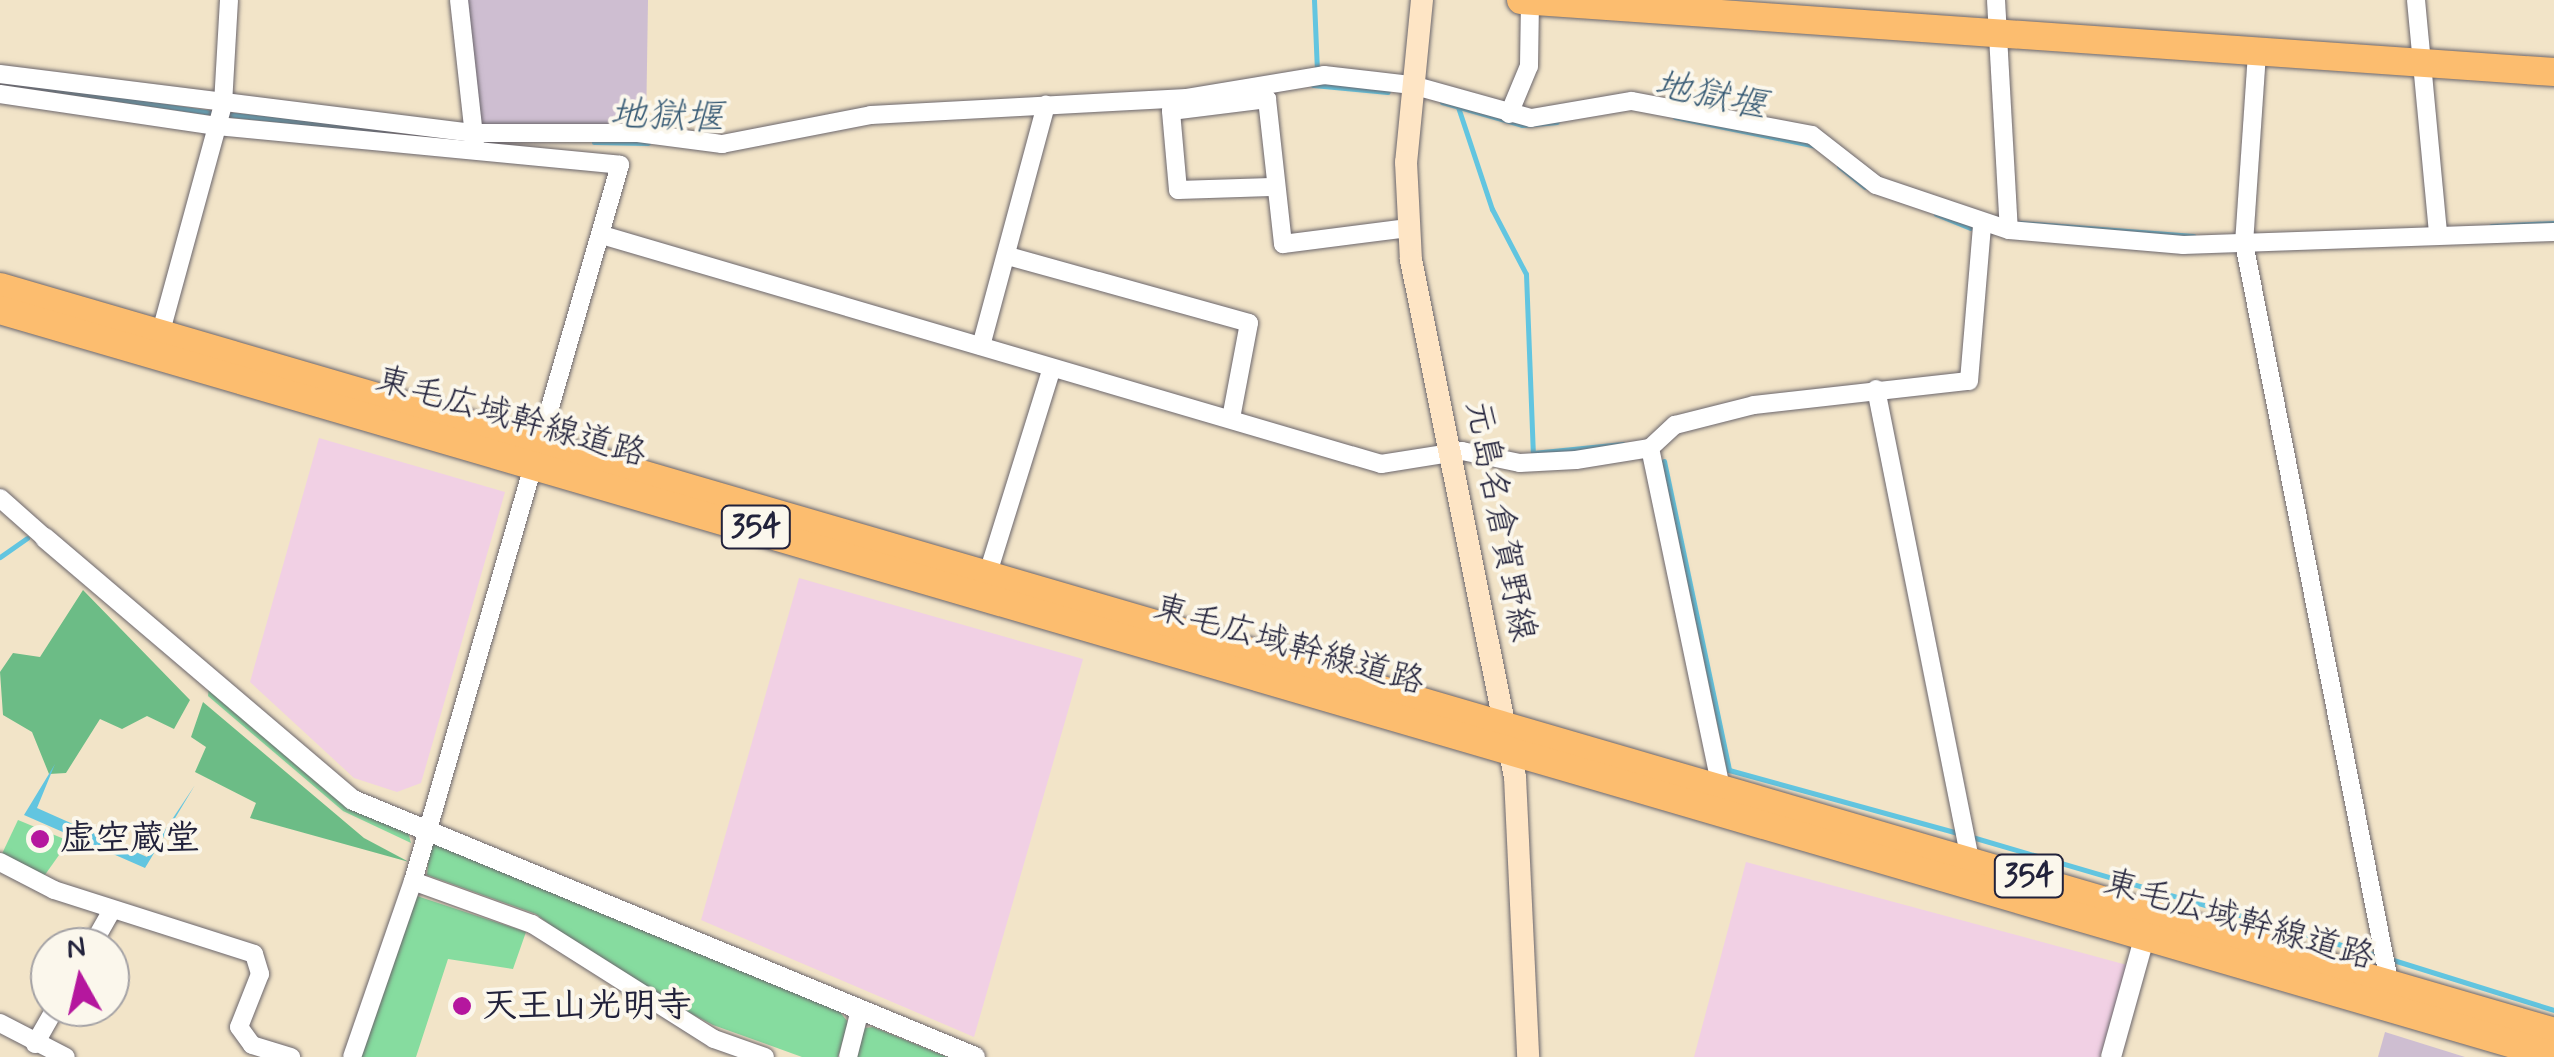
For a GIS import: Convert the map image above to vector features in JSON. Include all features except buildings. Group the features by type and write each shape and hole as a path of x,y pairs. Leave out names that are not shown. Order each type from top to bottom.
{"main road":[{"name":"元島名倉賀野線","path":"1422,0 1412,85 1408,228 1511,749 1524,855 1528,1057"},
{"path":"1521,0 2554,72"},
{"name":"東毛広域幹線道路","path":"0,287 1511,749 2146,932 2554,1056"},
{"name":"東毛広域幹線道路","path":"0,310 988,573 1504,721 2554,1032"}],"street":[{"path":"160,335 223,104 229,0"},
{"path":"458,0 475,154"},
{"path":"1509,114 1529,66 1530,0"},
{"path":"1996,0 1994,34 2009,230"},
{"path":"2416,0 2438,233"},
{"path":"2257,53 2244,244 2389,981"},
{"path":"0,74 474,133 638,133 722,144 870,115 1267,98 1271,187 1284,244 1408,228"},
{"path":"1271,187 1178,190 1171,111 1324,75 1412,85 1509,114 1632,101 1812,135 1876,184 1982,225 2009,230 2244,244 2438,233 2554,232"},
{"path":"0,94 217,126 475,154 613,158 620,165 425,827 413,881 352,1057"},
{"path":"981,346 1046,105"},
{"path":"1721,788 1650,448 1653,436 1705,415 1876,389 1969,381 1982,225"},
{"path":"602,235 1232,418 1367,464 1451,452 1520,463 1650,448"},
{"path":"1008,256 1248,322 1232,418"},
{"path":"988,573 1052,368"},
{"path":"1876,389 1970,858"},
{"path":"0,498 353,800 976,1057"},
{"path":"0,862 112,910 254,954 260,974 239,1027 252,1045 290,1057"},
{"path":"413,881 532,924 714,1039 766,1057"},
{"path":"102,927 112,910"},
{"path":"2110,1057 2146,932"},
{"path":"848,1057 860,1010"},
{"path":"0,1023 34,1044 66,1057"},
{"path":"34,1044 44,1027"}],"shaded area":[{"path":"467,0 648,0 646,129 482,129"},
{"path":"319,438 505,492 421,783 397,792 354,778 250,682"},
{"path":"799,578 1083,659 974,1037 701,920"},
{"path":"1746,862 2127,965 2100,1057 1694,1057"},
{"path":"2385,1032 2465,1057 2378,1057"}],"green space":[{"path":"83,590 190,700 174,729 147,716 122,729 100,719 66,773 49,774 32,732 3,715 0,672 13,653 40,657"},
{"path":"209,686 408,832 411,843 343,811 208,696"},
{"path":"203,702 364,838 409,862 250,818 256,803 195,772 206,747 191,737"},
{"path":"18,820 69,841 42,879 0,858"},
{"path":"439,841 839,1011 848,1022 838,1057 802,1057 713,1025 612,972 536,914 427,875 430,843"},
{"path":"417,896 526,932 513,969 448,959 416,1057 360,1057"},
{"path":"873,1027 947,1057 857,1057 864,1028"}],"water":[{"path":"55,764 37,808 147,857 195,785 145,868 24,815"}],"waterway":[{"path":"1314,0 1317,72"},
{"name":"地獄堰","path":"3,82 214,113"},
{"name":"地獄堰","path":"1313,85 1388,92"},
{"name":"地獄堰","path":"1442,102 1522,125 1557,122"},
{"path":"1458,107 1492,209 1526,274 1533,453 1623,444"},
{"name":"地獄堰","path":"225,114 388,131"},
{"name":"地獄堰","path":"1675,117 1816,146"},
{"path":"594,142 648,143"},
{"name":"地獄堰","path":"1839,166 1865,187"},
{"name":"地獄堰","path":"1936,214 1970,228"},
{"name":"地獄堰","path":"2020,223 2194,236"},
{"name":"地獄堰","path":"2491,226 2554,223"},
{"path":"1664,461 1729,770 1962,834"},
{"path":"0,557 27,538"},
{"path":"1972,837 2379,956"},
{"path":"2390,959 2554,1010"}],"place":[{"name":"虚空蔵堂","path":"40,839"},
{"name":"天王山光明寺","path":"462,1006"}]}
